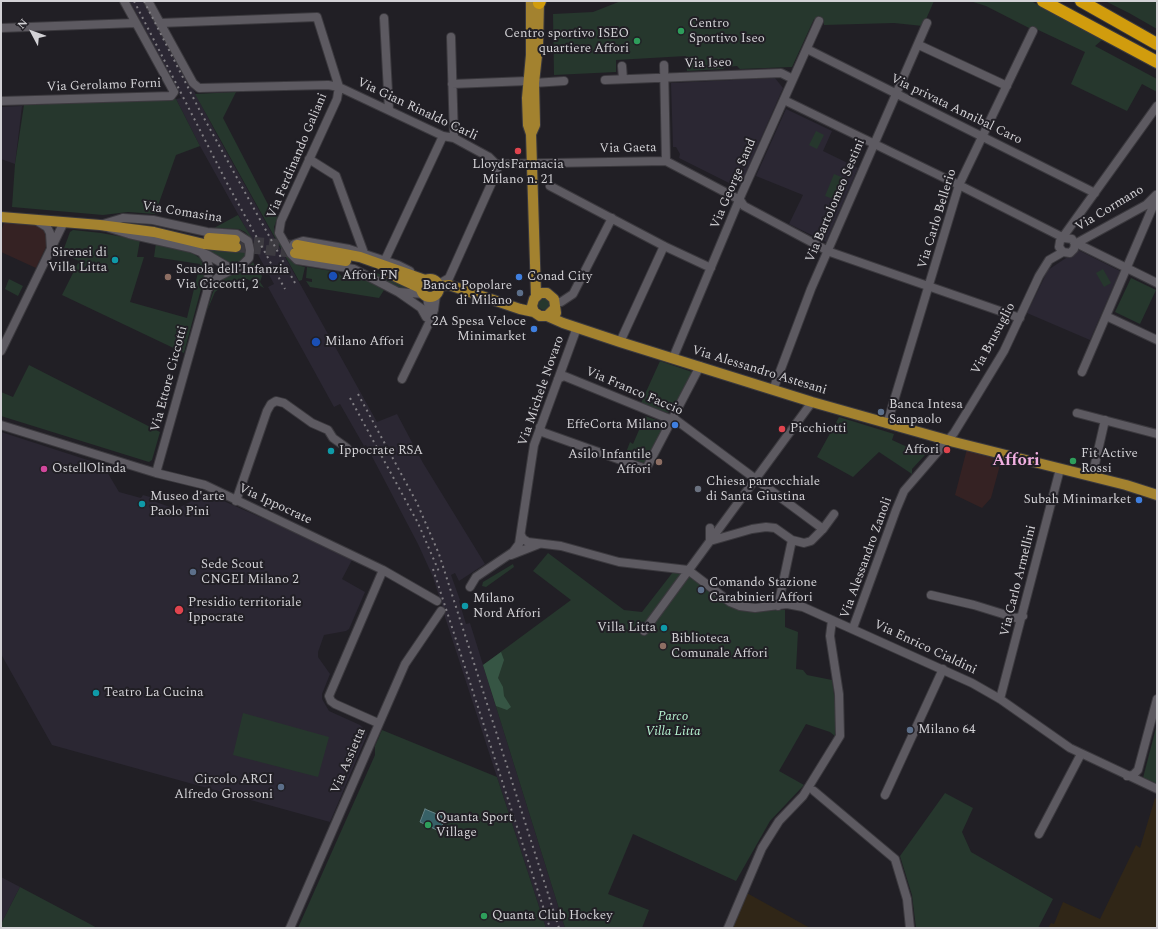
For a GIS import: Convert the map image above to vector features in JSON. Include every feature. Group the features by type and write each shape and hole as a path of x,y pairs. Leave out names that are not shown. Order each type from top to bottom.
{"highway":[{"path":"1043,1 1157,62"},
{"path":"1081,1 1157,44"},
{"path":"1146,56 1151,66 1157,69"}],"main road":[{"path":"535,2 528,125 531,134 536,301"},
{"name":"Via Comasina","path":"1,217 100,224 141,224 235,244"},
{"path":"294,251 348,254 430,288 449,285 517,308 552,296 563,323"},
{"name":"Via Alessandro Astesani","path":"536,301 540,316 547,316 563,323 620,342 773,390 887,424 1092,476 1157,495"},
{"path":"547,316 555,305"}],"street":[{"name":"Via Gerolamo Forni","path":"1,101 171,96 174,92 124,1"},
{"path":"148,1 197,87 220,88 328,85 339,87"},
{"name":"Via Gian Rinaldo Carli","path":"160,23 317,17 339,87 443,136 454,138 489,157 496,164"},
{"path":"384,18 389,110"},
{"name":"Via George Sand","path":"673,358 740,200 819,21"},
{"name":"Via Bartolomeo Sestini","path":"773,390 827,251 926,23"},
{"path":"1,28 136,24"},
{"name":"Via Carlo Bellerio","path":"887,424 959,185 1034,31"},
{"path":"451,37 454,138"},
{"path":"921,46 1007,86"},
{"name":"Via privata Annibal Caro","path":"807,49 1095,192"},
{"path":"664,65 666,161"},
{"path":"622,66 623,79"},
{"name":"Via Iseo","path":"605,80 781,73 793,78"},
{"path":"452,84 564,81"},
{"name":"Via Ferdinando Galiani","path":"294,251 279,233 280,227 337,99 339,87"},
{"path":"784,100 1064,238 1070,238 1075,244 1157,283"},
{"path":"1063,252 1059,245 1157,106"},
{"path":"385,260 443,136"},
{"path":"309,159 336,176 364,253"},
{"name":"Via Gaeta","path":"532,162 666,161 740,200 744,206 827,251 1020,318"},
{"path":"398,292 430,288 449,278 497,171 496,164 532,162"},
{"path":"550,186 664,246 711,268"},
{"path":"1082,372 1157,196"},
{"name":"Via Cormano","path":"1075,244 1146,205 1157,196"},
{"name":"Via Comasina","path":"123,218 137,218 207,232 237,234 248,241 250,254 243,265 233,269 198,250 180,244 124,233 100,224 123,218"},
{"path":"555,305 573,294 612,218"},
{"path":"33,219 47,227 50,235 51,250"},
{"path":"1,351 64,222"},
{"path":"402,380 434,310 430,288 398,265 364,253 332,245 303,241 295,243 291,250 294,251 301,261 354,269 398,292 422,308 426,317"},
{"name":"Via Brusuglio","path":"948,440 1004,351 1039,276 1049,260 1063,252 1071,252 1075,244"},
{"path":"620,342 664,246"},
{"name":"Via Ettore Ciccotti","path":"156,473 207,292 208,264 205,256 198,250"},
{"name":"Via Ettore Ciccotti","path":"207,292 218,277 233,269"},
{"path":"426,330 424,324 429,309 430,288"},
{"path":"1106,316 1157,340"},
{"name":"Via Michele Novaro","path":"521,535 530,470 540,427 575,333 575,327"},
{"path":"540,427 542,432 646,469 700,366"},
{"name":"Via Franco Faccio","path":"558,379 564,376 672,420 676,420 734,466 823,529"},
{"path":"236,501 267,411 271,404 276,402 284,403 312,423 328,430 333,438 347,448"},
{"path":"644,631 812,402"},
{"path":"1077,413 1157,434"},
{"path":"1092,476 1105,420"},
{"name":"Via Ippocrate","path":"1,425 156,473 204,486 383,570 437,601"},
{"name":"Via Alessandro Zanoli","path":"853,628 904,491 948,440"},
{"name":"Via Carlo Armellini","path":"1000,699 1023,616 1060,469"},
{"path":"710,541 732,536 752,529 768,527 780,530 792,540 804,543 811,541 823,529 834,514"},
{"path":"710,528 710,541"},
{"path":"521,535 526,541 561,546 619,562 688,570"},
{"path":"470,587 476,577 506,557 517,547 521,535"},
{"path":"778,606 792,540"},
{"path":"506,557 542,543"},
{"path":"378,723 335,704 331,701 329,696 383,570"},
{"name":"Via Enrico Cialdini","path":"688,570 732,604 755,608 787,604 803,607 943,669 1000,699 1058,740 1081,754 1157,789"},
{"path":"931,595 974,605 1016,618 1023,616"},
{"name":"Via Assietta","path":"290,928 405,664 441,610"},
{"path":"728,928 762,848 780,821 803,796 838,741 841,729 839,694 830,636 832,620"},
{"path":"885,795 943,669"},
{"path":"1143,783 1139,778 1138,770 1157,700"},
{"path":"1039,834 1081,754"},
{"path":"1126,776 1133,775 1138,770"},
{"path":"814,791 815,779"},
{"path":"803,796 814,791"},
{"path":"814,791 895,859 907,898 910,928"}],"shaded area":[{"path":"130,1 147,1 216,133 377,422 397,414 423,463 485,564 459,581 455,573 451,575 460,600 459,601 466,624 470,623 565,928 546,928 433,577 418,544 366,445 364,446 340,404 334,407 268,287 274,284 256,251 258,250 200,146 176,99 181,98"},
{"path":"775,78 783,88 741,184 735,186 679,158 680,154 676,147 673,147 671,83"},
{"path":"22,106 15,164 1,159 1,107"},
{"path":"786,109 832,131 823,151 858,168 826,242 789,224 803,195 756,176"},
{"path":"5,221 38,225 46,230 46,247 36,268 1,252 1,231"},
{"path":"1078,250 1120,271 1090,340 1027,313 1048,270"},
{"name":"Presidio territoriale Ippocrate","path":"1,432 103,465 119,492 141,498 143,495 157,499 156,502 178,510 180,507 204,495 210,495 353,558 342,579 365,592 349,629 346,631 324,635 318,652 318,657 330,674 322,694 322,699 329,711 360,725 366,731 367,735 330,822 52,745 1,654"},
{"path":"968,445 1003,454 991,498 982,508 955,495"},
{"path":"1155,798 1157,799 1157,928 1048,928 1051,923 1054,924 1063,902 1100,919 1136,845 1140,848"},
{"path":"1,877 20,887 1,924"},
{"path":"745,892 810,928 730,928"}],"green space":[{"name":"Centro Sportivo Iseo","path":"621,1 934,1 923,26 894,23 824,25 823,19 814,19 792,67 740,69 737,66 726,67 723,69 687,71 686,56 616,60 616,72 554,75 553,14 593,12"},
{"path":"970,1 1031,1 1099,37 1102,40 1095,46 1157,79 1157,92 1142,84 1127,111 1071,84 1085,52 1032,27 1031,29 986,6"},
{"path":"1105,1 1157,1 1157,29 1129,13"},
{"path":"236,92 223,118 274,216 278,216 274,227 275,233 288,257 297,265 305,267 302,280 299,281 195,94"},
{"path":"176,99 200,146 176,155 155,214 128,212 103,215 12,207 15,164 24,105"},
{"path":"816,131 824,135 817,149 809,145"},
{"path":"834,174 844,178 836,200 825,196"},
{"path":"238,215 253,240 245,232 239,229 214,228"},
{"path":"73,230 140,240 137,257 144,257 130,302 187,318 200,264 154,257 156,243 191,252 201,259 205,274 184,353 62,295 79,261 64,254 63,251 70,232"},
{"path":"234,237 244,243 246,250 245,258 239,263 232,265 191,245 231,251"},
{"path":"253,262 262,276 260,282 264,288 247,279 229,281 215,292 207,311 213,292 220,280 245,270"},
{"path":"307,267 338,272 342,277 347,278 354,274 358,275 384,290 379,298 310,287 306,281 312,282 312,279 306,278"},
{"path":"356,267 400,280 416,290 399,288"},
{"path":"1103,269 1111,283 1104,287 1096,273"},
{"path":"1131,278 1156,290 1140,324 1115,312"},
{"path":"9,279 23,286 18,296 5,289"},
{"path":"542,298 546,298 550,304 546,310 542,310 538,306 538,302"},
{"path":"660,361 692,372 683,393 668,413 641,403"},
{"path":"29,365 160,432 152,460 149,462 1,416 1,392 13,397"},
{"path":"645,416 665,423 645,463 641,463 625,455 630,442 633,444"},
{"path":"839,417 894,434 892,440 925,455 912,469 912,474 879,452 853,477 817,457"},
{"name":"Parco Villa Litta","path":"548,553 624,610 642,612 673,572 690,577 733,607 742,610 785,610 785,627 798,632 796,669 803,670 807,675 832,680 835,702 835,736 830,732 806,724 779,771 804,785 770,821 736,881 633,834 608,894 649,910 642,928 565,928 483,665 571,600 533,571"},
{"path":"513,564 514,567 486,587 482,586 483,582"},
{"path":"501,652 504,660 498,678 503,687 504,696 511,707 507,710 496,706 483,665"},
{"path":"243,713 329,737 318,777 233,755"},
{"path":"1157,724 1157,784 1143,778"},
{"name":"Quanta Sport Village","path":"382,730 497,777 546,928 298,928 375,755 375,746"},
{"path":"945,793 973,808 962,832 971,852 1053,899 1038,928 916,928 912,895 900,856"},
{"path":"20,887 97,928 1,928 1,924"}],"water":[{"name":"Quanta Sport Village","path":"425,809 446,818 439,831 420,822"}],"tunnel":[{"path":"239,241 294,245"},
{"path":"236,247 295,253"}],"railway":[{"path":"134,1 227,183 285,289"},
{"path":"144,1 199,109 295,283"},
{"path":"358,394 417,503 439,554 559,928"},
{"path":"350,398 418,523 440,574"},
{"path":"433,569 550,928"}],"place":[{"name":"Centro Sportivo Iseo","path":"681,31"},
{"name":"Centro sportivo ISEO quartiere Affori","path":"637,41"},
{"name":"LloydsFarmacia Milano n. 21","path":"518,151"},
{"name":"Sirenei di Villa Litta","path":"115,260"},
{"name":"Affori FN","path":"333,276"},
{"name":"Scuola dell'Infanzia Via Ciccotti, 2","path":"168,277"},
{"name":"Conad City","path":"519,277"},
{"name":"Banca Popolare di Milano","path":"520,293"},
{"name":"2A Spesa Veloce Minimarket","path":"534,329"},
{"name":"Milano Affori","path":"316,342"},
{"name":"Banca Intesa Sanpaolo","path":"881,412"},
{"name":"EffeCorta Milano","path":"675,425"},
{"name":"Picchiotti","path":"782,429"},
{"name":"Affori","path":"947,450"},
{"name":"Ippocrate RSA","path":"331,451"},
{"name":"Fit Active Rossi","path":"1073,461"},
{"name":"Asilo Infantile Affori","path":"659,462"},
{"name":"OstellOlinda","path":"44,469"},
{"name":"Chiesa parrocchiale di Santa Giustina","path":"698,489"},
{"name":"Subah Minimarket","path":"1139,500"},
{"name":"Museo d'arte Paolo Pini","path":"142,504"},
{"name":"Sede Scout CNGEI Milano 2","path":"193,572"},
{"name":"Comando Stazione Carabinieri Affori","path":"701,590"},
{"name":"Milano Nord Affori","path":"465,606"},
{"name":"Presidio territoriale Ippocrate","path":"179,610"},
{"name":"Villa Litta","path":"664,628"},
{"name":"Biblioteca Comunale Affori","path":"663,646"},
{"name":"Teatro La Cucina","path":"96,693"},
{"name":"Milano 64","path":"910,730"},
{"name":"Circolo ARCI Alfredo Grossoni","path":"281,787"},
{"name":"Quanta Sport Village","path":"428,825"},
{"name":"Quanta Club Hockey","path":"484,916"}],"district":[{"name":"Affori","path":"1016,462"}]}
